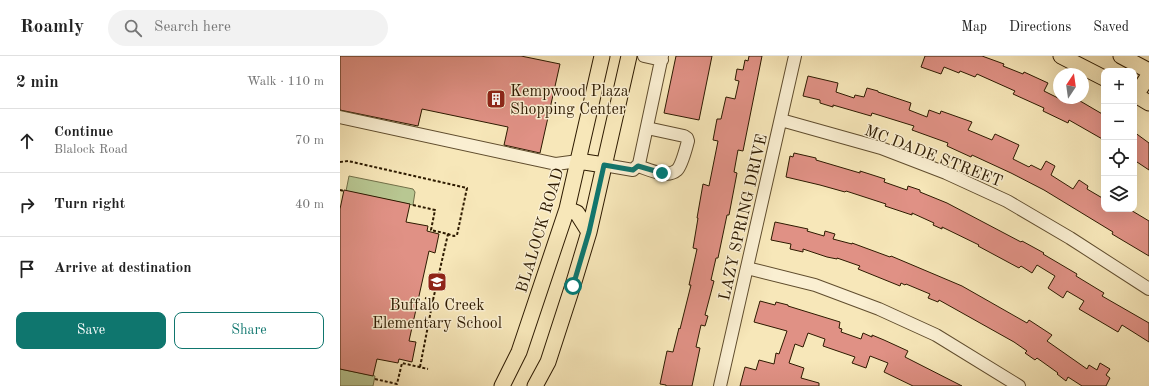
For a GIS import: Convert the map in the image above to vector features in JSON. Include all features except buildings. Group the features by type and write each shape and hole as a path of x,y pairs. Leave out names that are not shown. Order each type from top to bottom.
{"main road":[{"name":"BLALOCK ROAD","path":"502,386 519,352 567,209 602,56"},
{"path":"535,386 548,362 589,232 629,56"},
{"path":"1061,56 1101,76"},
{"path":"1121,56 1149,71"},
{"path":"1140,97 1149,76"},
{"path":"578,161 604,165"},
{"path":"567,209 577,214 589,232"}],"street":[{"path":"604,165 633,170 638,166 662,58 644,56"},
{"name":"LAZY SPRING DRIVE","path":"720,386 795,56"},
{"path":"340,117 556,164 578,161"},
{"name":"MC DADE STREET","path":"781,120 880,148 946,173 1007,201 1070,238 1149,289"},
{"path":"638,166 666,174 675,171 680,166 688,141 684,136 647,128"},
{"path":"746,268 815,285 879,309 936,334 1019,386"}],"path":[{"path":"340,162 348,161 467,188 457,235 454,236 431,230 435,210 413,205"},
{"path":"340,190 344,191"},
{"path":"420,367 448,234"},
{"path":"425,298 433,300"},
{"path":"375,379 397,384 402,363 428,369"}],"green space":[{"path":"349,176 413,189 415,192 413,205 346,191"},
{"path":"340,369 375,376 373,386 340,386"}],"place":[{"name":"Kempwood Plaza Shopping Center","path":"496,99"},
{"name":"Buffalo Creek Elementary School","path":"437,282"}],"route":[{"path":"573,286 589,232 604,165 629,170 633,170 638,166 662,173"}]}
